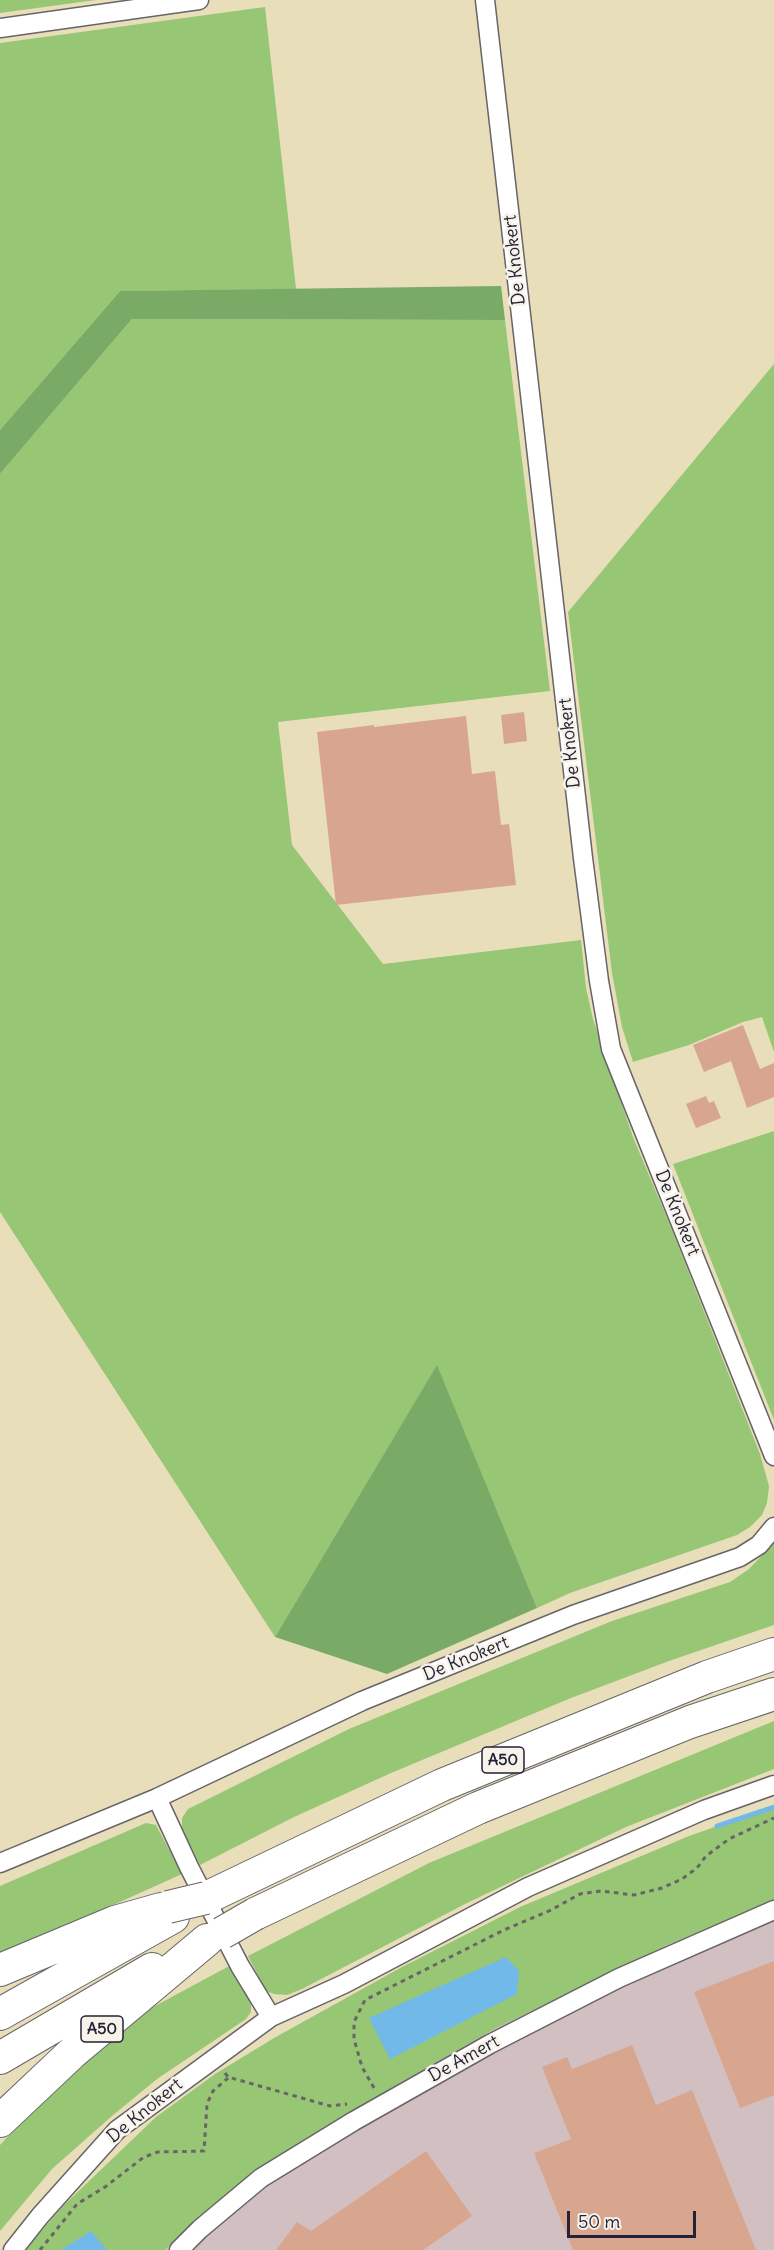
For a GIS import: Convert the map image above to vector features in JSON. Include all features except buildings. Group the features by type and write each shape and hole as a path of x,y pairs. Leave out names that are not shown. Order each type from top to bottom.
{"highway":[{"name":"A50","path":"0,2014 170,1912 206,1898 442,1785 707,1677 774,1654"},
{"name":"A50","path":"0,2058 114,1990 255,1914 478,1808 690,1722 774,1694"},
{"name":"A50","path":"0,1970 115,1922 170,1912"},
{"name":"A50","path":"0,2121 72,2054 214,1936"}],"street":[{"path":"0,28 199,0"},
{"name":"De Knokert","path":"485,0 583,858 598,981 611,1049 774,1456"},
{"name":"De Knokert","path":"0,1863 157,1798 362,1701 573,1615 740,1557 759,1545 774,1527"},
{"name":"De Knokert","path":"13,2250 40,2216 117,2130 270,2017 344,1984 528,1887 704,1810 774,1785"},
{"path":"157,1798 204,1897 270,2017"},
{"name":"De Amert","path":"179,2250 200,2229 261,2178 354,2121 490,2044 609,1983 774,1910"}],"path":[{"path":"384,2083 374,2088 362,2067 354,2038 354,2022 365,2000 504,1930 551,1911 580,1894 602,1891 634,1895 662,1888 682,1879 697,1868 706,1856 729,1839 774,1818"},
{"path":"213,2058 228,2078 330,2106 346,2104 355,2099"},
{"path":"40,2250 77,2204 105,2187 144,2157 158,2152 204,2151 207,2104 213,2091 228,2078"}],"shaded area":[{"path":"774,1873 774,2250 150,2250 345,2098"}],"green space":[{"path":"0,0 96,0 0,13"},
{"path":"265,7 296,289 120,291 0,430 0,43"},
{"path":"501,286 505,320 132,319 0,474 0,430 120,291"},
{"path":"132,319 505,320 550,691 278,722 292,845 383,964 581,940 586,988 593,1019 633,1137 760,1454 769,1486 767,1503 762,1515 750,1527 737,1535 570,1593 537,1608 437,1366 275,1637 0,1212 0,474"},
{"path":"774,364 774,1052 762,1017 743,1022 689,1045 633,1062 622,1027 612,973 568,612"},
{"path":"774,1131 774,1420 673,1164"},
{"path":"437,1365 537,1608 387,1674 275,1637"},
{"path":"774,1543 774,1625 571,1698 391,1773 294,1817 200,1865 182,1829 182,1818 188,1809 349,1729 612,1621 730,1582 749,1569"},
{"path":"774,1721 774,1769 626,1827 465,1904 302,1989 287,1995 266,1991 248,1956 429,1863"},
{"path":"774,1806 774,1901 667,1945 496,2028 394,2086 244,2184 175,2239 165,2250 25,2250 63,2206 156,2117 215,2074 274,2038 402,1967 520,1907 689,1836"},
{"path":"146,1823 156,1825 182,1874 0,1956 0,1886"},
{"path":"231,1965 251,2004 251,2012 246,2019 157,2079 112,2116 52,2169 0,2231 0,2145 47,2093 142,2013"}],"water":[{"path":"506,1957 519,1971 517,1994 390,2059 369,2018"},
{"path":"91,2231 107,2250 61,2250"}],"waterway":[{"path":"717,1826 774,1807"}]}
